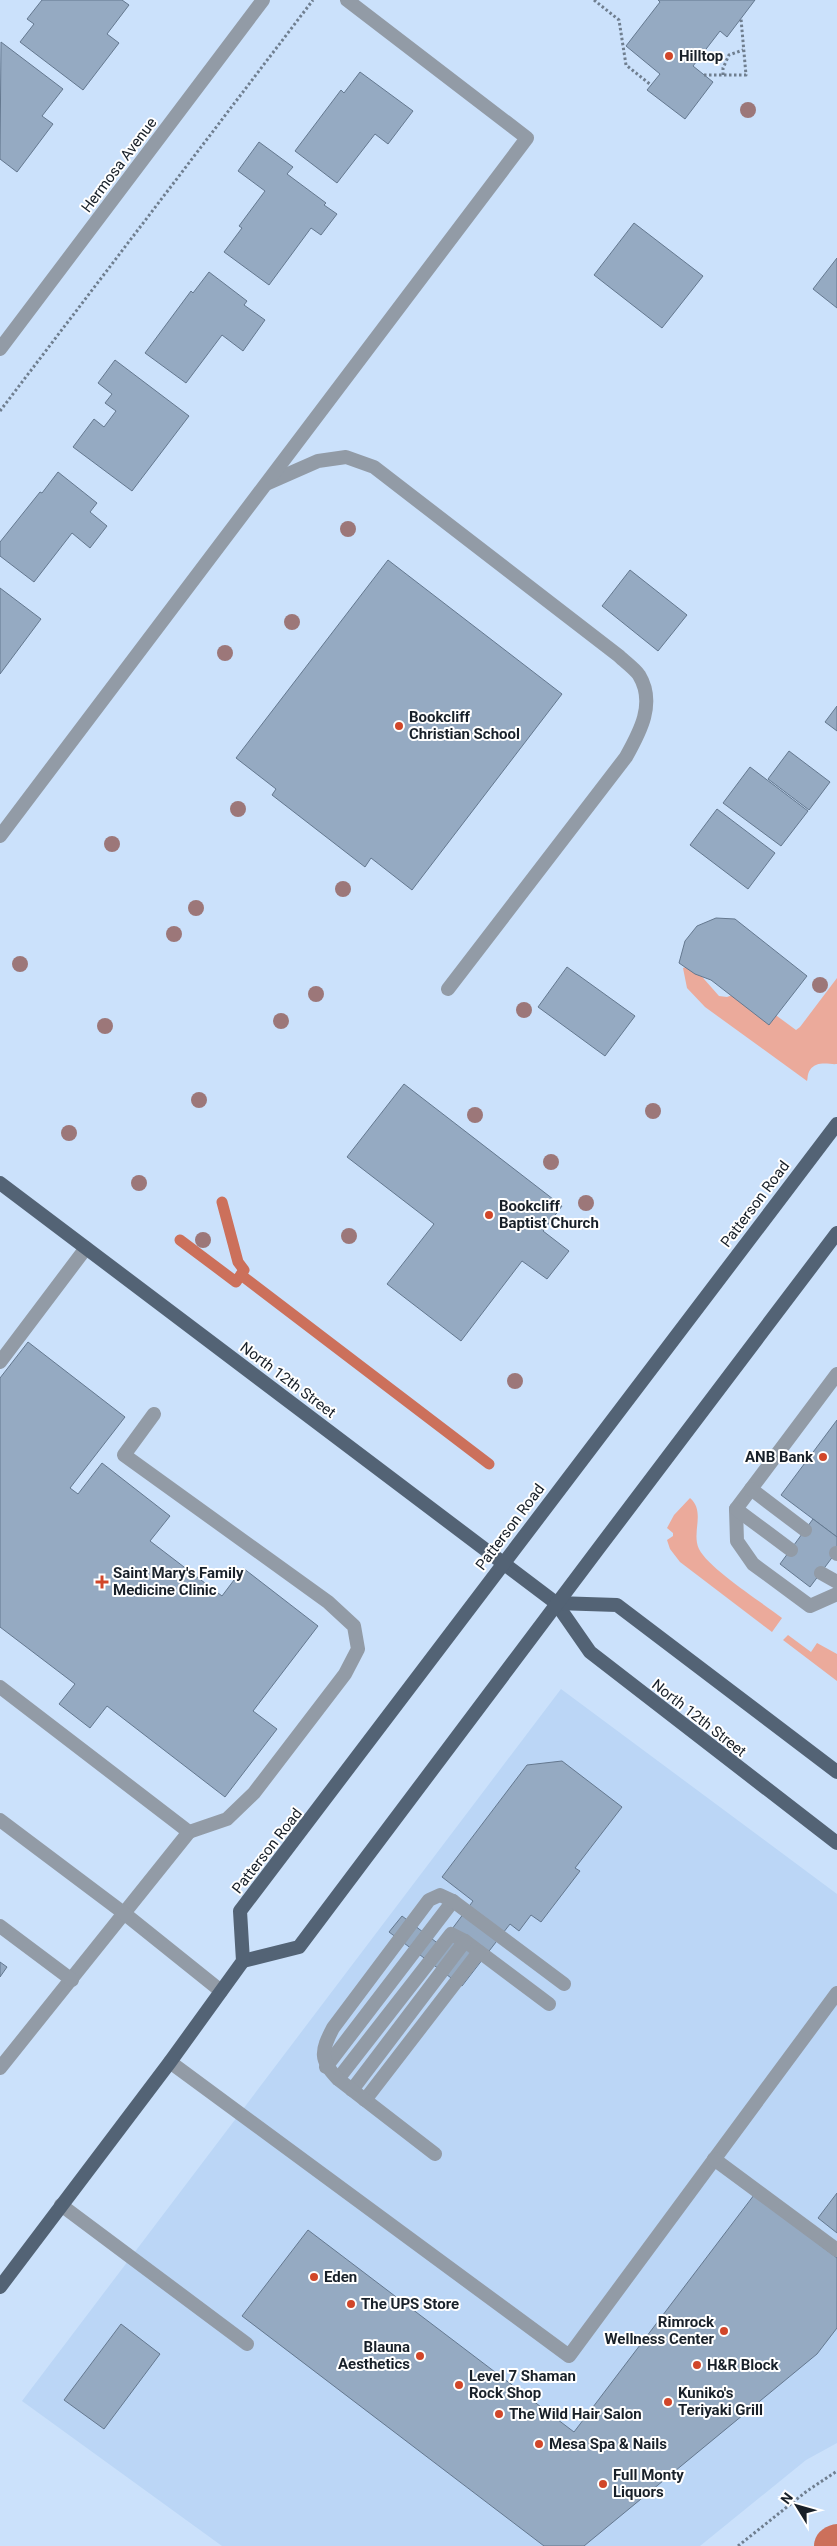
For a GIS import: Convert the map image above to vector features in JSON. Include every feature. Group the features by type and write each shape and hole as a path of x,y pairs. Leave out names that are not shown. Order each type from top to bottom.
{"main road":[{"name":"Patterson Road","path":"243,1961 240,1911 837,1124"},
{"name":"North 12th Street","path":"0,1183 556,1603 590,1652 837,1843"},
{"path":"0,2287 170,2062 243,1961 299,1947 556,1603 837,1233"},
{"path":"556,1603 617,1605 837,1772"}],"street":[{"name":"Hermosa Avenue","path":"0,349 264,0"},
{"path":"0,836 527,138 347,0"},
{"path":"266,484 318,461 346,457 374,467 619,656 638,675 646,697 643,726 626,757 448,989"},
{"path":"0,1362 86,1248"},
{"path":"837,1374 736,1509 737,1541 752,1564 810,1606 837,1594"},
{"path":"0,2068 189,1832 227,1819 254,1793 345,1674 358,1649 354,1626 328,1602 124,1455 154,1414"},
{"path":"751,1489 805,1530"},
{"path":"736,1509 790,1550"},
{"path":"820,1573 837,1582"},
{"path":"0,1688 189,1832"},
{"path":"0,1820 125,1914 221,1991"},
{"path":"436,2154 338,2079 326,2067 323,2048 332,2028 429,1900 438,1895 453,1900 564,1984"},
{"path":"326,2067 453,1900"},
{"path":"0,1926 72,1980"},
{"path":"338,2079 451,1934 465,1942 549,2004"},
{"path":"352,2090 465,1942"},
{"path":"365,2100 479,1952"},
{"path":"170,2062 569,2356 837,1993"},
{"path":"714,2158 837,2250"},
{"path":"61,2206 247,2344"}],"path":[{"path":"0,411 313,0"},
{"path":"594,0 619,20 626,65 651,85"},
{"path":"704,75 746,75 741,19"},
{"path":"724,75 723,68 729,55 734,51 744,50"},
{"path":"738,2546 807,2491 837,2471"}],"shaded area":[{"path":"686,967 697,971 719,996 727,997 743,991 796,1030 837,978 837,1064 816,1065 809,1072 807,1081 705,1007 687,988 683,968"},
{"path":"690,1498 697,1509 696,1536 699,1549 725,1576 782,1618 772,1632 680,1562 670,1549 667,1540 673,1536 673,1533 667,1528 674,1515"},
{"path":"788,1635 811,1652 817,1643 837,1654 837,1681 783,1640"},
{"path":"561,1689 837,1894 837,2443 806,2460 700,2546 222,2546 22,2401"}],"building":[{"path":"42,0 122,0 129,5 107,34 119,43 83,90 20,42 34,24 27,19"},
{"name":"Hilltop","path":"658,0 755,0 727,37 720,31 693,66 713,82 685,119 647,90 660,74 626,46 660,2"},
{"path":"1,42 63,89 42,116 53,124 17,172 0,159"},
{"path":"360,72 413,111 388,144 375,134 337,183 295,151 341,90 344,93"},
{"path":"259,142 293,167 287,174 326,203 324,205 337,214 321,235 311,228 269,285 224,252 242,228 239,226 265,191 238,171"},
{"path":"634,223 703,276 662,328 594,275"},
{"path":"837,258 837,308 813,289"},
{"path":"209,272 247,301 244,305 265,320 243,351 222,335 186,383 145,353 191,291 193,293"},
{"path":"115,360 189,416 132,491 73,447 94,419 104,427 116,411 105,403 112,394 98,383"},
{"path":"58,472 97,503 90,512 107,526 90,548 72,533 34,582 0,556 0,542"},
{"name":"Bookcliff Christian School","path":"388,560 562,694 412,890 371,858 365,867 272,795 276,789 236,758"},
{"path":"630,570 687,615 658,651 602,606"},
{"path":"0,588 41,619 0,674"},
{"path":"837,706 837,731 825,722"},
{"path":"789,751 830,782 809,810 768,779"},
{"path":"750,767 808,811 781,846 723,803"},
{"path":"717,809 775,853 748,889 690,845"},
{"path":"716,918 735,919 807,976 769,1025 711,980 695,974 679,963 685,941 697,926"},
{"path":"567,967 635,1016 605,1056 538,1007"},
{"name":"Bookcliff Baptist Church","path":"404,1084 562,1206 543,1231 569,1251 547,1279 522,1261 461,1341 387,1284 434,1224 347,1157"},
{"name":"Saint Mary's Family Medicine Clinic","path":"28,1342 125,1417 70,1488 78,1494 102,1463 170,1516 150,1541 222,1596 243,1568 318,1626 253,1711 277,1729 225,1797 107,1706 90,1728 59,1704 75,1684 0,1627 0,1378"},
{"name":"ANB Bank","path":"837,1420 837,1537 781,1495"},
{"path":"813,1519 837,1537 837,1551 810,1587 780,1564"},
{"path":"562,1761 622,1807 575,1868 580,1871 541,1922 531,1915 519,1931 510,1924 462,1986 389,1932 402,1916 440,1945 473,1901 442,1877 527,1765"},
{"path":"0,1962 7,1967 0,1977"},
{"path":"837,2193 837,2233 818,2218"},
{"path":"754,2195 837,2258 837,2328 817,2354 584,2546 544,2546 242,2316 308,2230 574,2432"},
{"path":"121,2324 160,2354 104,2429 64,2400"}],"waterway":[{"path":"180,1240 236,1282 244,1270 238,1262 222,1202"},
{"path":"241,1275 489,1464"}],"place":[{"name":"Hilltop","path":"669,56"},
{"name":"Bookcliff Christian School","path":"399,726"},
{"name":"Bookcliff Baptist Church","path":"489,1215"},
{"name":"ANB Bank","path":"823,1457"},
{"name":"Saint Mary's Family Medicine Clinic","path":"102,1582"},
{"name":"Eden","path":"314,2277"},
{"name":"The UPS Store","path":"351,2304"},
{"name":"Rimrock Wellness Center","path":"724,2331"},
{"name":"Blauna Aesthetics","path":"420,2356"},
{"name":"H&R Block","path":"697,2365"},
{"name":"Level 7 Shaman Rock Shop","path":"459,2385"},
{"name":"Kuniko's Teriyaki Grill","path":"668,2402"},
{"name":"The Wild Hair Salon","path":"499,2414"},
{"name":"Mesa Spa & Nails","path":"539,2444"},
{"name":"Full Monty Liquors","path":"603,2484"}]}
